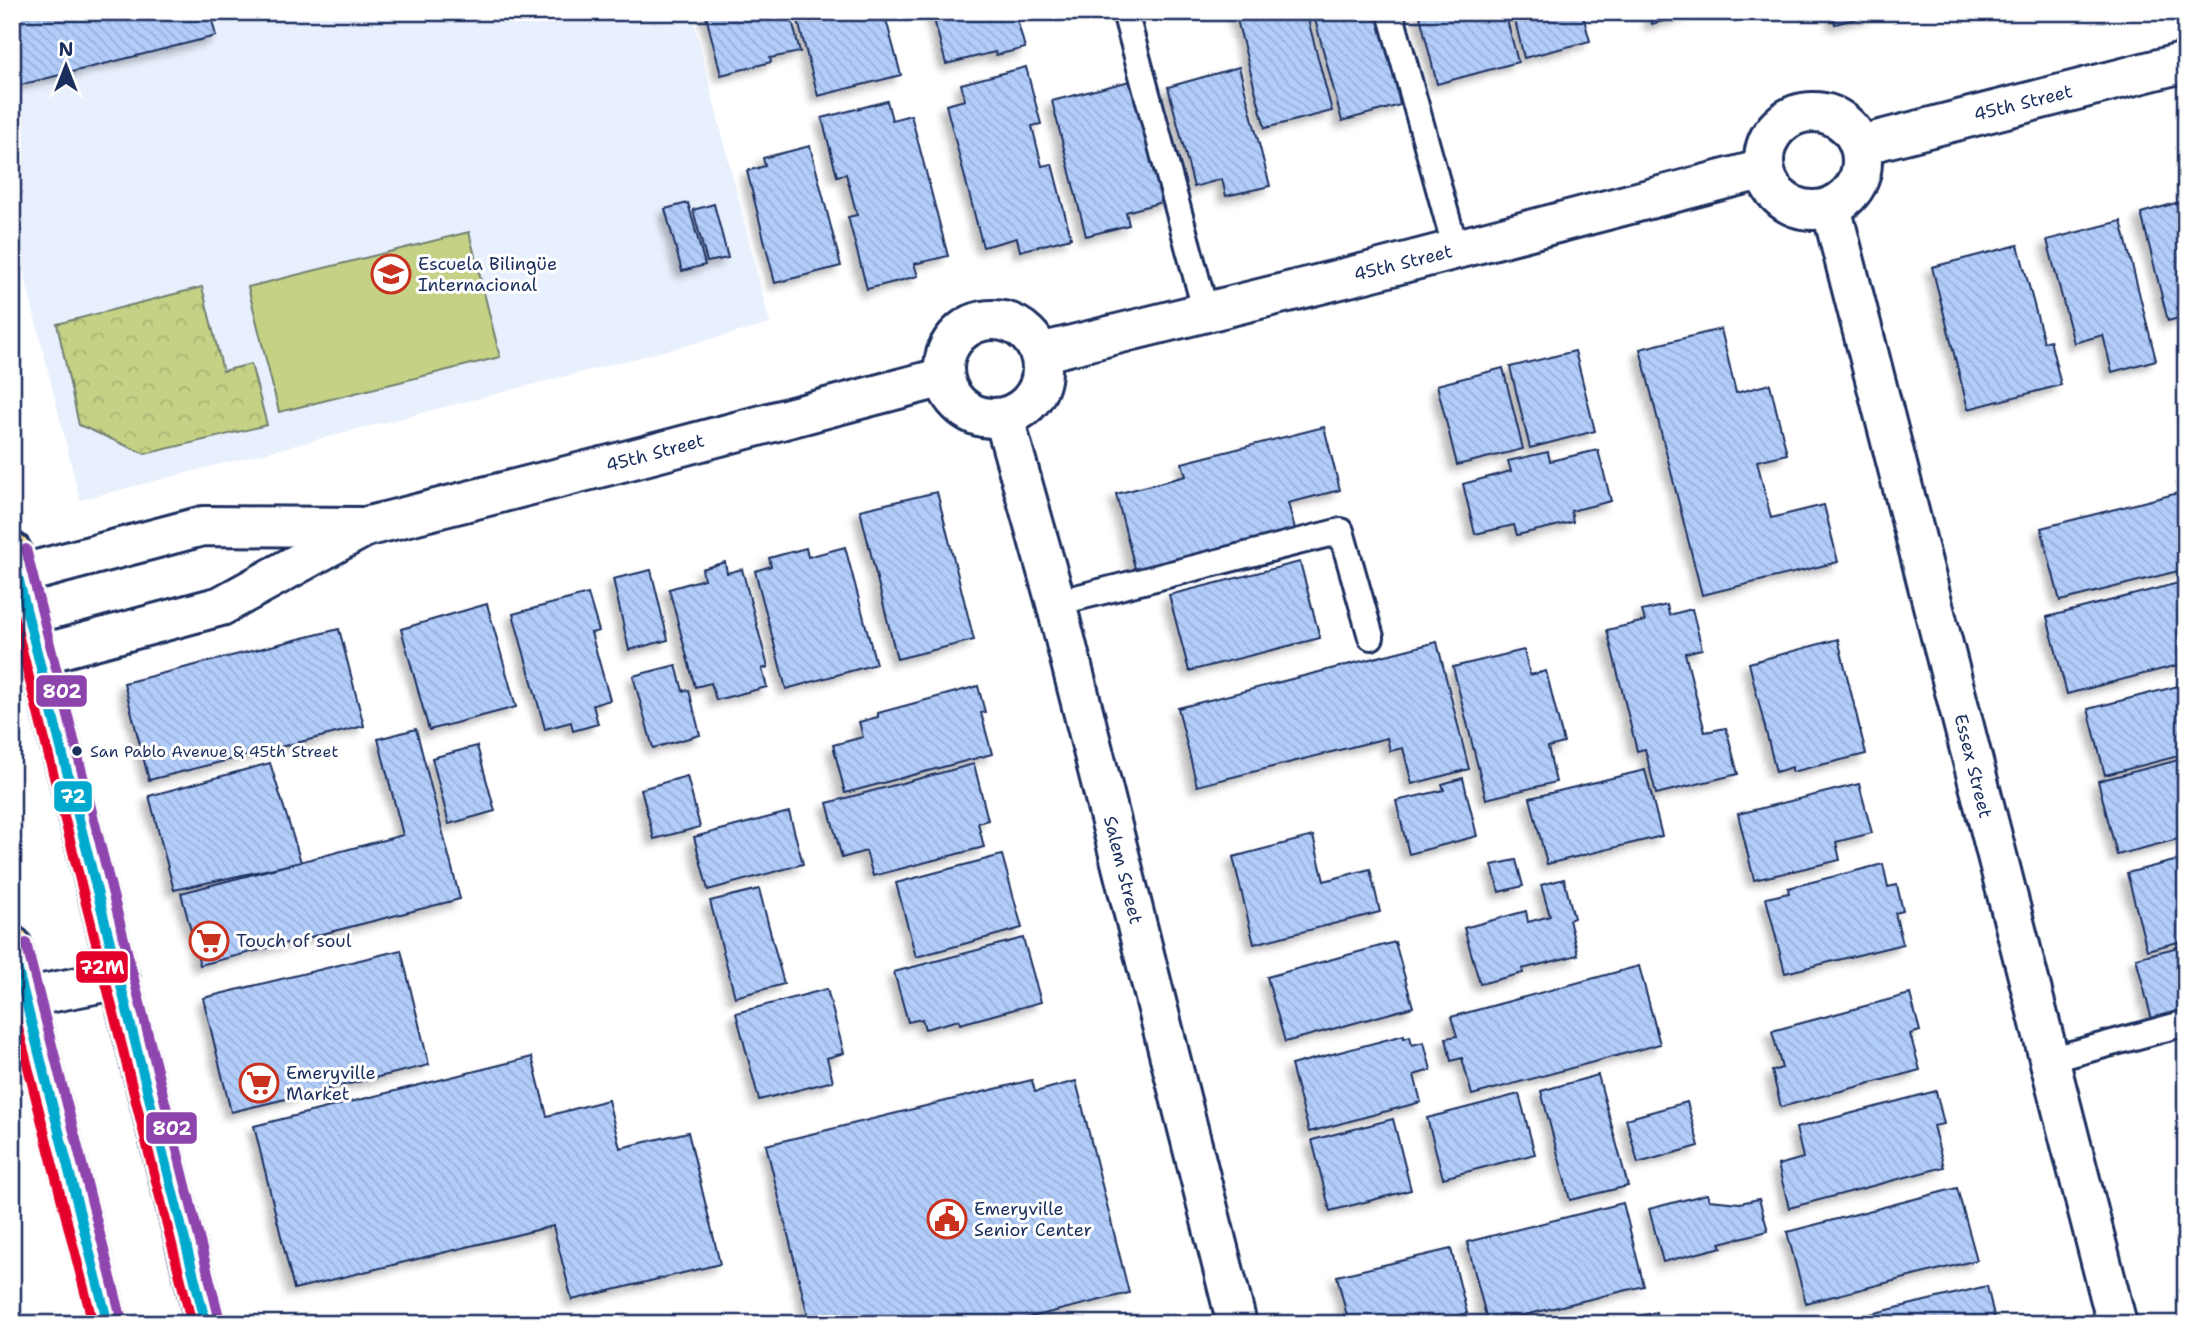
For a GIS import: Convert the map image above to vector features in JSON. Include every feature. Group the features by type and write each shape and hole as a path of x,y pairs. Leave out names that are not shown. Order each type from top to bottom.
{"main road":[{"path":"14,569 25,653 120,979 206,1324"},
{"path":"12,946 19,999 108,1324"}],"street":[{"name":"45th Street","path":"1861,145 2186,62"},
{"path":"1820,112 1833,116 1845,122 1861,145 1863,164 1857,184 1844,199 1831,207 1809,210 1793,206 1774,191 1764,169 1763,157 1772,131 1794,115 1820,112"},
{"name":"45th Street","path":"1040,353 1456,250 1764,169"},
{"name":"Essex Street","path":"1831,207 2117,1324"},
{"path":"987,320 1013,324 1034,341 1040,353 1043,366 1037,394 1017,413 1004,418 988,419 971,415 948,393 944,377 947,351 963,329 987,320"},
{"name":"45th Street","path":"25,653 220,606 365,527 944,377"},
{"name":"Salem Street","path":"1004,418 1056,603 1237,1324"},
{"name":"45th Street","path":"14,569 203,526 365,527"},
{"path":"19,999 120,979"}],"lane":[{"path":"1125,12 1206,313"},
{"path":"1390,12 1456,250"},
{"path":"1056,603 1341,531 1371,637"},
{"path":"2049,1060 2186,1023"}],"shaded area":[{"name":"Escuela Bilingüe Internacional","path":"12,12 691,12 770,324 80,500 12,225"}],"green space":[{"path":"469,232 500,357 279,412 248,287"},
{"path":"202,287 223,371 251,364 267,425 145,454 79,425 57,324"}],"building":[{"path":"12,12 210,12 216,36 12,87"},
{"path":"705,12 790,12 800,52 770,58 771,62 721,75"},
{"path":"830,12 884,12 901,75 818,96 798,21"},
{"path":"932,12 1015,12 1025,48 946,64"},
{"path":"1235,12 1306,12 1332,111 1265,128"},
{"path":"1313,12 1383,12 1403,89 1397,91 1400,105 1342,121"},
{"path":"1419,12 1505,12 1518,62 1437,84"},
{"path":"1513,12 1582,12 1590,41 1524,58"},
{"path":"1649,12 1696,12 1652,24"},
{"path":"1832,12 1874,12 1875,14 1835,24"},
{"path":"1026,67 1041,124 1032,126 1042,166 1052,164 1071,238 1020,251 1017,238 983,247 946,105 965,100 961,84"},
{"path":"1239,67 1270,186 1226,196 1222,179 1194,187 1168,87"},
{"path":"1138,79 1169,200 1126,212 1129,225 1086,236 1052,101"},
{"path":"887,101 892,120 911,115 948,256 914,264 918,276 867,289 848,217 857,215 846,174 837,176 822,118"},
{"path":"810,146 841,266 775,283 747,171 765,166 763,158"},
{"path":"688,203 705,265 682,271 665,209"},
{"path":"2176,203 2177,206 2186,204 2186,316 2168,321 2141,213"},
{"path":"714,204 728,258 707,262 693,210"},
{"path":"2121,221 2156,360 2112,372 2103,335 2074,343 2047,240"},
{"path":"2018,245 2044,342 2050,340 2061,385 1968,409 1932,267"},
{"path":"1721,329 1736,393 1770,384 1787,454 1757,461 1771,518 1824,505 1838,562 1702,595 1640,349"},
{"path":"1575,351 1595,431 1530,448 1510,367"},
{"path":"1503,368 1523,449 1457,465 1437,385"},
{"path":"1324,427 1340,490 1288,503 1296,532 1136,572 1116,494 1186,476 1182,463"},
{"path":"1598,450 1611,501 1571,511 1573,522 1517,535 1514,525 1475,534 1463,484 1511,471 1508,461 1548,452 1550,461"},
{"path":"2186,491 2186,569 2060,601 2041,528"},
{"path":"937,492 974,640 897,659 860,510"},
{"path":"845,547 876,664 786,689 755,571 771,566 769,558 806,548 808,557"},
{"path":"725,562 727,573 742,569 768,667 762,669 767,687 716,700 711,683 695,687 669,589 704,579 702,569"},
{"path":"1300,562 1320,638 1189,671 1169,595"},
{"path":"651,570 668,640 629,650 613,579"},
{"path":"2186,581 2186,663 2067,694 2047,617"},
{"path":"588,594 599,631 591,633 610,700 593,705 598,724 573,731 571,722 545,729 513,614"},
{"path":"487,604 516,707 429,730 401,629"},
{"path":"1667,605 1669,615 1692,609 1702,649 1685,653 1705,732 1726,728 1738,774 1656,794 1645,749 1637,751 1607,630 1645,621 1642,611"},
{"path":"339,629 364,726 149,780 124,683"},
{"path":"1838,639 1866,754 1792,772 1792,767 1776,772 1749,663"},
{"path":"1437,642 1469,769 1412,784 1403,748 1390,751 1387,738 1197,786 1178,708"},
{"path":"1524,650 1530,675 1546,671 1564,743 1548,747 1556,782 1486,799 1453,667"},
{"path":"676,665 683,691 689,690 700,735 653,748 633,676"},
{"path":"2186,684 2186,754 2105,775 2088,709"},
{"path":"978,686 985,712 981,713 992,754 845,793 833,745 863,737 859,722 878,717 878,713"},
{"path":"416,729 460,899 200,965 181,893 403,835 378,739"},
{"path":"477,746 495,811 449,824 432,758"},
{"path":"2186,758 2186,837 2117,855 2098,781"},
{"path":"270,763 301,862 174,890 149,796"},
{"path":"974,764 988,820 978,823 984,847 873,876 866,851 842,858 827,803"},
{"path":"1645,770 1662,836 1547,864 1530,798"},
{"path":"687,776 700,827 654,839 641,789"},
{"path":"1463,778 1477,836 1409,854 1396,801 1444,790 1442,784"},
{"path":"1859,784 1872,833 1836,842 1840,860 1754,880 1738,814"},
{"path":"789,812 803,864 708,890 694,837"},
{"path":"1313,836 1324,881 1370,869 1380,912 1254,944 1233,857"},
{"path":"1002,855 1022,928 916,957 896,883"},
{"path":"2186,858 2186,940 2147,950 2127,873"},
{"path":"1516,860 1523,886 1499,892 1492,865"},
{"path":"1883,864 1888,887 1897,885 1903,911 1895,913 1903,944 1785,973 1766,898 1789,893 1788,888"},
{"path":"1564,879 1574,918 1569,920 1578,955 1522,969 1523,973 1480,984 1464,928 1526,911 1528,922 1550,916 1541,885"},
{"path":"759,889 784,984 735,997 710,901"},
{"path":"1023,938 1041,1002 960,1024 959,1020 925,1029 922,1019 908,1022 894,972"},
{"path":"1395,942 1413,1007 1285,1042 1267,977"},
{"path":"2186,945 2186,1019 2154,1028 2136,958"},
{"path":"401,950 429,1065 231,1112 203,998"},
{"path":"1639,966 1660,1044 1472,1095 1462,1058 1451,1061 1446,1038 1457,1036 1451,1017"},
{"path":"827,989 844,1053 827,1058 833,1081 759,1100 736,1013"},
{"path":"1910,994 1920,1031 1910,1034 1920,1070 1781,1107 1772,1071 1782,1068 1772,1031"},
{"path":"1404,1035 1404,1038 1410,1036 1412,1045 1424,1042 1431,1070 1414,1075 1421,1102 1309,1132 1291,1065"},
{"path":"532,1057 547,1116 608,1100 620,1148 688,1132 720,1264 572,1300 553,1226 294,1289 254,1126"},
{"path":"1598,1075 1628,1186 1570,1200 1541,1091"},
{"name":"Emeryville Senior Center","path":"1032,1080 1035,1092 1076,1081 1129,1293 1003,1324 810,1324 766,1145"},
{"path":"1936,1091 1944,1124 1933,1126 1944,1167 1789,1208 1778,1165 1803,1158 1796,1128"},
{"path":"1519,1094 1535,1154 1443,1178 1427,1118"},
{"path":"1687,1102 1699,1146 1638,1163 1626,1119"},
{"path":"1393,1119 1411,1190 1330,1211 1312,1140"},
{"path":"1957,1188 1977,1260 1806,1303 1787,1232"},
{"path":"1707,1194 1709,1200 1740,1203 1759,1199 1768,1231 1720,1243 1722,1247 1663,1262 1649,1209"},
{"path":"1623,1203 1644,1286 1488,1324 1467,1242"},
{"path":"1451,1249 1467,1313 1424,1324 1349,1324 1337,1276"},
{"path":"1987,1286 1996,1324 1847,1324 1846,1320"},
{"path":"1656,1312 1659,1324 1610,1324"}],"transit line":[{"name":"802","path":"26,549 220,1321"},
{"name":"72","path":"12,553 206,1324"},
{"name":"72M","path":"12,610 192,1324"},
{"name":"802","path":"26,943 122,1321"},
{"name":"72","path":"12,947 108,1324"},
{"name":"72M","path":"12,1004 93,1324"}],"place":[{"name":"Escuela Bilingüe Internacional","path":"391,274"},
{"name":"San Pablo Avenue & 45th Street","path":"77,751"},
{"name":"Touch of soul","path":"209,941"},
{"name":"Emeryville Market","path":"259,1083"},
{"name":"Emeryville Senior Center","path":"947,1219"}]}
